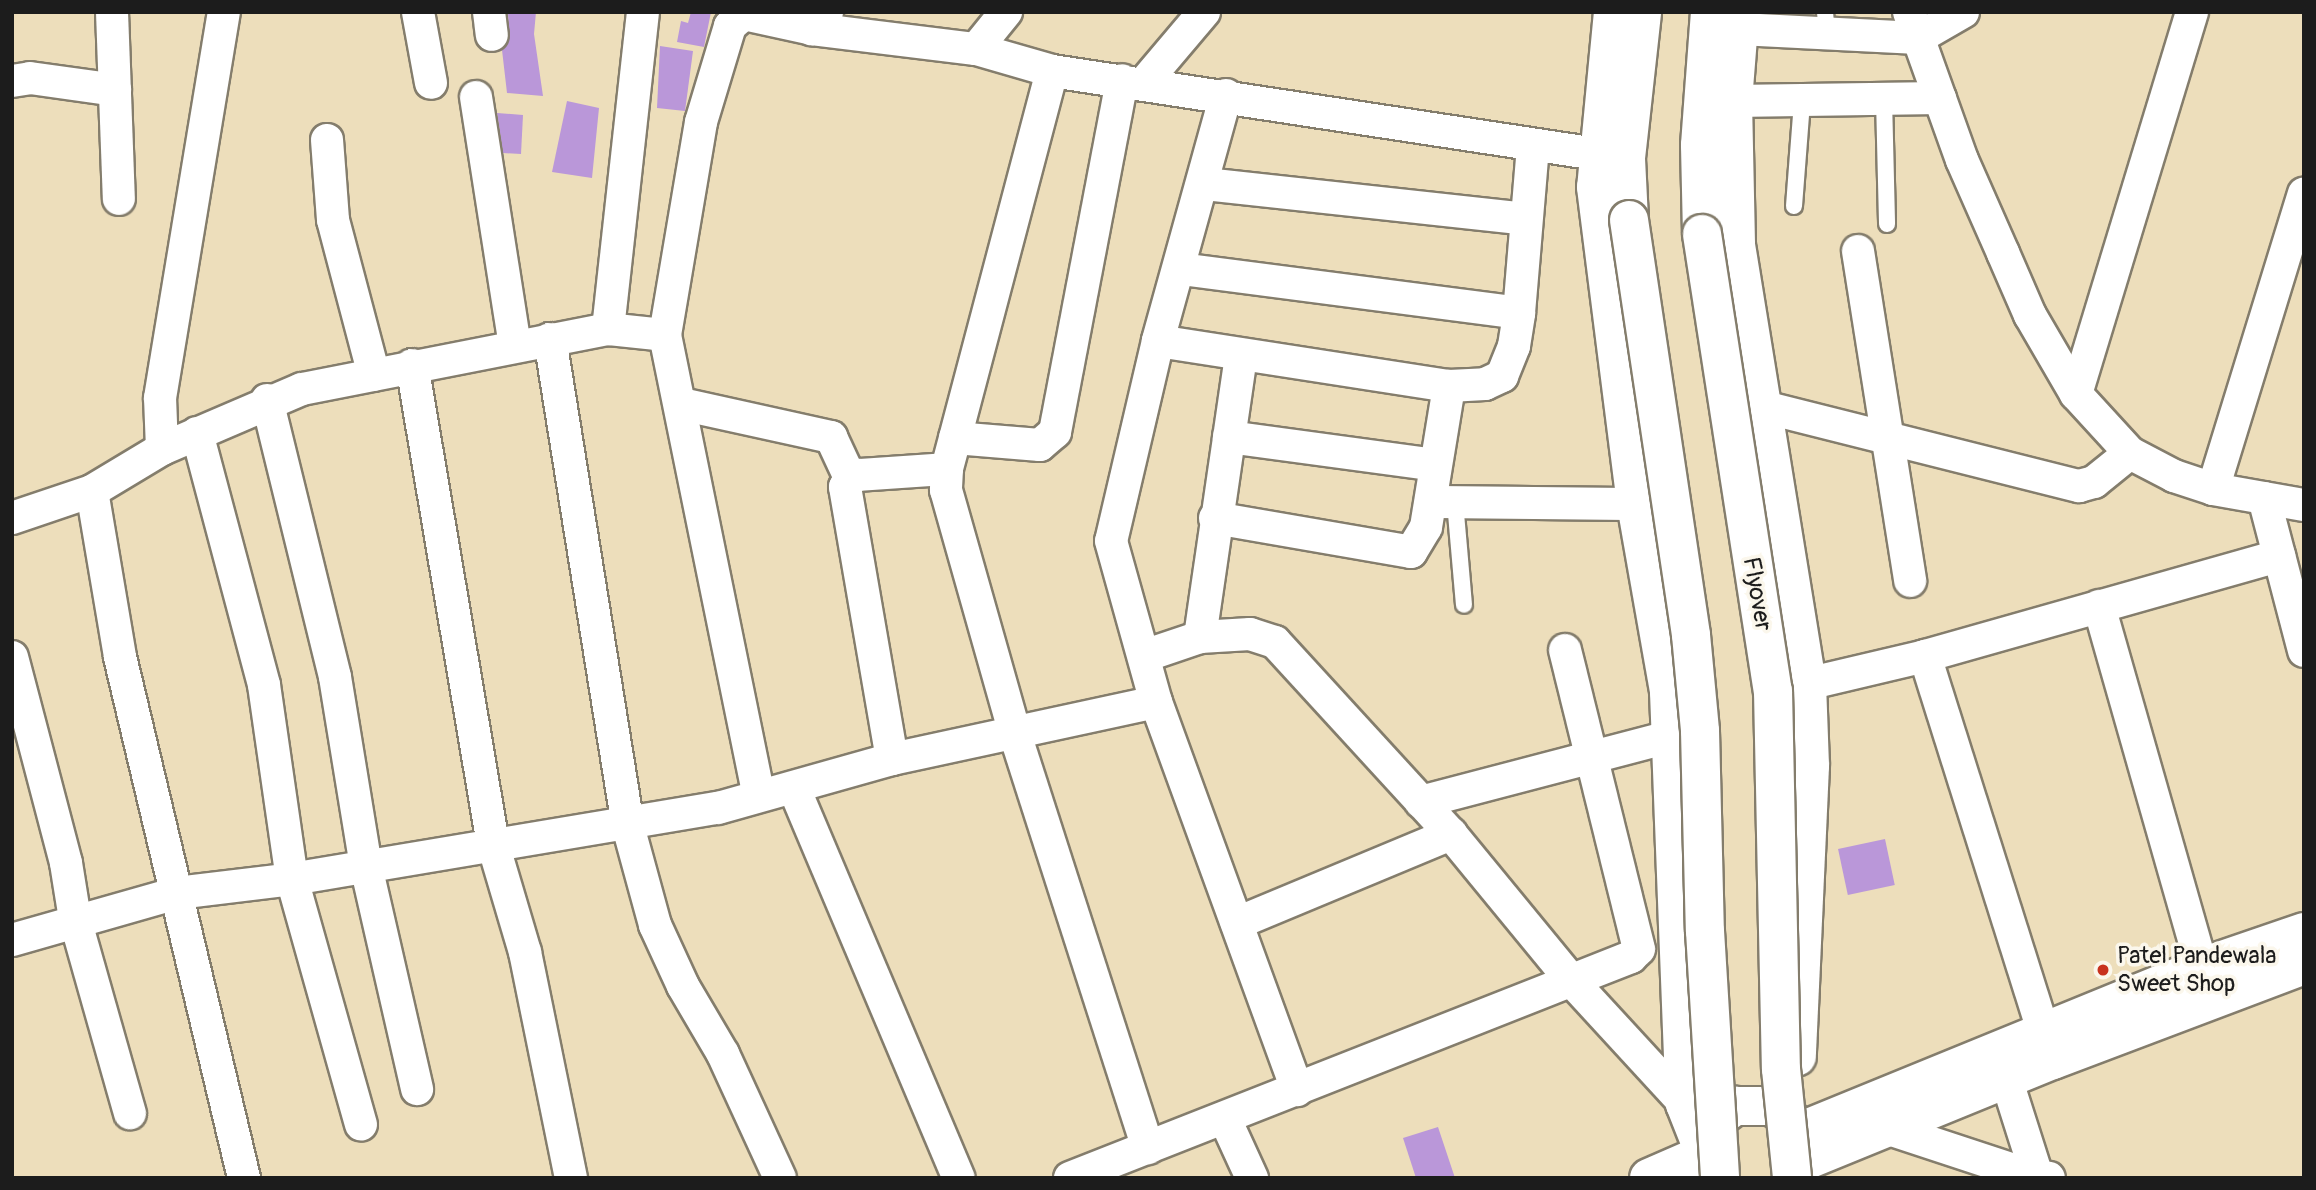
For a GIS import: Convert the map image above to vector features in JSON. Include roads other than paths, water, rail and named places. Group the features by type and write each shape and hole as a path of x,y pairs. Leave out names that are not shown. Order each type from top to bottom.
{"main road":[{"path":"1613,12 1596,154 1599,224 1636,504 1660,629 1673,736 1673,870 1685,1104 1705,1164"},
{"path":"1642,12 1626,158 1629,220 1691,635 1700,732 1706,944 1705,1164"},
{"path":"1730,18 1736,245 1807,684 1810,766 1803,1160"},
{"name":"Flyover","path":"1730,18 1700,145 1702,234 1773,691 1781,1069 1803,1160"},
{"path":"1803,1160 2043,1030 2202,967 2304,932"},
{"path":"1803,1160 2304,965"},
{"path":"1705,1164 1708,1126 1735,1106 1770,1106 1803,1160"},
{"path":"1649,1178 1705,1164"}],"street":[{"path":"112,12 119,199"},
{"path":"162,449 160,398 224,12"},
{"path":"418,12 431,83"},
{"path":"608,329 643,12"},
{"path":"976,48 1006,12"},
{"path":"955,438 1040,446 1055,432 1133,82 1204,12"},
{"path":"1730,18 1913,25 1964,12"},
{"path":"2076,394 2192,12"},
{"path":"759,796 665,334 701,122 730,26 744,14 820,21 976,48 1052,71 1226,95 1596,154"},
{"path":"1913,25 1940,98 2030,315 2076,394 2130,453 2213,489 2304,505"},
{"path":"1052,71 947,469 946,490 1015,734 1148,1148"},
{"path":"12,80 30,78 115,90"},
{"path":"1226,95 1205,184 1158,341 1111,541 1156,702 1297,1090"},
{"path":"476,97 515,345"},
{"path":"1733,101 1940,98"},
{"path":"327,140 333,220 374,376"},
{"path":"1158,341 1241,356 1449,386 1485,384 1503,376 1519,313 1533,146"},
{"path":"1205,184 1526,219"},
{"path":"2213,489 2304,194"},
{"path":"1858,251 1910,581"},
{"path":"1181,269 1519,313"},
{"path":"12,518 92,491 162,449 267,400 411,365 608,329 665,334"},
{"path":"550,339 628,826 654,925 669,960 723,1054 780,1178"},
{"path":"1200,637 1215,518 1241,356"},
{"path":"411,365 493,844 525,952 571,1178"},
{"path":"1215,518 1411,552 1419,545 1443,502 1435,465 1449,386"},
{"path":"267,400 335,677 366,866 417,1089"},
{"path":"681,404 831,437 850,478 845,498 892,760"},
{"path":"1760,406 2079,486 2094,482 2130,453"},
{"path":"197,433 264,685 292,879 361,1125"},
{"path":"1229,438 1435,465"},
{"path":"850,478 947,469"},
{"path":"92,491 120,657 244,1178"},
{"path":"2264,498 2304,651"},
{"path":"1443,502 1636,504"},
{"path":"1807,684 1925,656 2279,556"},
{"path":"2099,606 2202,967"},
{"path":"1144,656 1200,637 1250,634 1275,642 1451,835 1570,979 1685,1104"},
{"path":"1070,1178 1631,957 1640,940 1565,650"},
{"path":"1925,656 2043,1030"},
{"path":"12,657 66,863 75,919 130,1113"},
{"path":"12,940 75,919 177,893 292,879 493,844 628,826 794,788 892,760 1156,702"},
{"path":"1421,802 1673,736"},
{"path":"794,788 959,1178"},
{"path":"1237,923 1451,835"},
{"path":"2006,1079 2041,1177"},
{"path":"1225,1119 1252,1178"},
{"path":"1885,1128 2041,1177"}],"lane":[{"path":"1884,99 1887,224"},
{"path":"1794,206 1802,101"},
{"path":"1443,502 1464,605"}],"place":[{"name":"Patel Pandewala Sweet Shop","path":"2103,970"}]}
